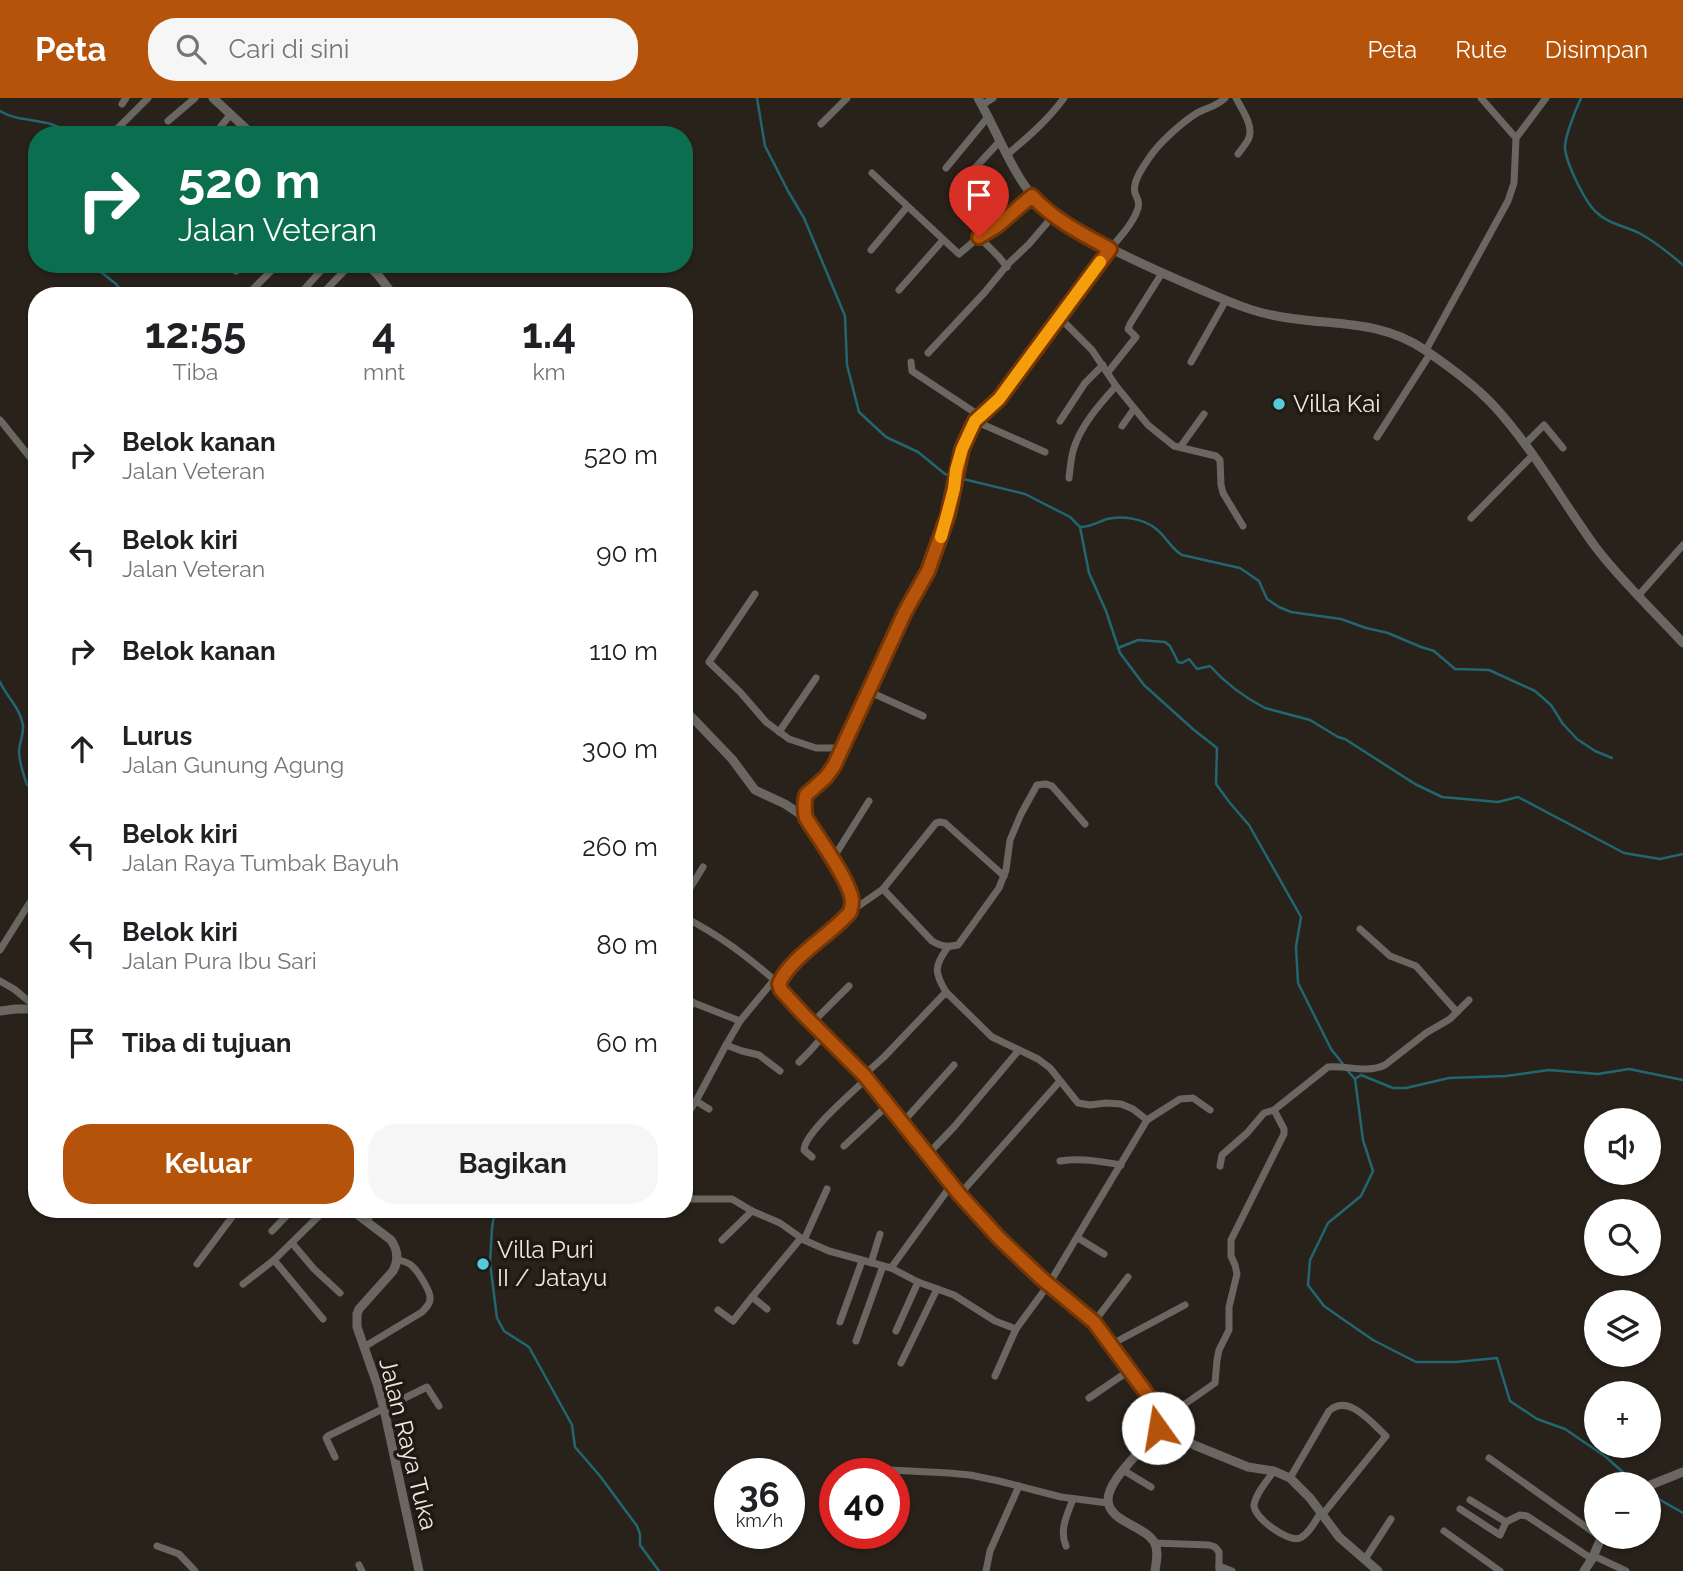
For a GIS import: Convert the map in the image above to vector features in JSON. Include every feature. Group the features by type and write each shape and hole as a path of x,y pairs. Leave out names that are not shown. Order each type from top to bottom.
{"street":[{"path":"120,126 148,98"},
{"path":"168,121 195,98"},
{"path":"213,98 243,126"},
{"path":"821,124 847,98"},
{"path":"993,98 980,102 1032,196 1053,216 1110,249 1226,300 1270,315 1352,324 1399,337 1428,352 1469,382 1494,405 1525,444 1594,545 1683,643"},
{"path":"1008,154 1041,125 1064,98"},
{"path":"785,804 806,795 834,766 905,612 928,571 941,537 964,442 978,418 999,399 1126,229 1138,208 1136,181 1160,145 1197,113 1225,98"},
{"path":"1236,98 1250,126 1248,139 1238,154"},
{"path":"1481,98 1516,138"},
{"path":"1377,437 1428,352 1508,201 1514,183 1516,138 1546,98"},
{"path":"221,126 230,115"},
{"path":"946,168 988,117"},
{"path":"975,168 1000,141"},
{"path":"872,173 959,254 1032,196"},
{"path":"871,250 907,206"},
{"path":"928,353 1053,216"},
{"path":"979,237 1007,267"},
{"path":"899,290 943,240"},
{"path":"255,287 269,273"},
{"path":"306,287 319,273"},
{"path":"329,287 342,273"},
{"path":"376,273 388,287"},
{"path":"1060,421 1085,383 1105,369 1136,337 1128,329 1130,324 1162,273"},
{"path":"1191,362 1226,300"},
{"path":"1060,318 1092,350 1133,409 1148,425 1174,446 1216,456 1220,460 1223,494 1242,526"},
{"path":"911,362 912,371 978,418 1045,452"},
{"path":"1069,478 1073,450 1079,437 1094,410 1116,386"},
{"path":"1122,426 1133,409"},
{"path":"1181,446 1204,414"},
{"path":"0,420 28,455"},
{"path":"1525,444 1544,425 1563,449"},
{"path":"1471,519 1533,456"},
{"path":"1638,596 1683,545"},
{"path":"755,594 709,662 740,692 766,723 789,739 816,748 842,748"},
{"path":"779,732 816,678"},
{"path":"868,691 923,716"},
{"path":"693,726 732,758 755,790 785,804 806,818"},
{"path":"883,889 932,940 948,947 958,945 999,888 1006,870 1010,840 1037,785 1052,786 1085,824"},
{"path":"806,795 806,818 840,871 851,896 850,912"},
{"path":"832,860 869,801"},
{"path":"693,1106 740,1021 797,961 850,912 883,889 936,823 945,823 1003,876"},
{"path":"693,883 703,867"},
{"path":"0,950 28,905"},
{"path":"693,922 738,949 777,982 781,990 903,1122 960,1195 999,1238 1094,1322 1175,1430 1194,1445 1248,1467 1274,1471 1290,1478 1339,1536 1378,1571"},
{"path":"1360,929 1390,956 1416,966 1457,1012"},
{"path":"948,947 938,960 938,978 946,992 992,1037 1051,1068 1078,1103 1121,1104 1147,1120"},
{"path":"0,981 28,1002"},
{"path":"812,1023 849,986"},
{"path":"812,1157 803,1147 825,1118 946,992"},
{"path":"1220,1166 1220,1152 1247,1133 1264,1114 1274,1110 1328,1068 1338,1066 1374,1069 1385,1065 1426,1033 1445,1023 1469,1000"},
{"path":"693,1002 740,1021"},
{"path":"0,1011 28,1009"},
{"path":"799,1062 824,1035"},
{"path":"726,1045 758,1055 779,1071"},
{"path":"928,1154 1019,1050"},
{"path":"903,1122 954,1065"},
{"path":"960,1195 1060,1081"},
{"path":"995,1376 1016,1329 1078,1238 1147,1120 1180,1099 1193,1098 1210,1110"},
{"path":"696,1101 709,1110"},
{"path":"844,1146 888,1105"},
{"path":"1155,1571 1157,1556 1154,1543 1111,1510 1108,1503 1109,1494 1123,1470 1164,1417 1215,1383 1219,1350 1228,1330 1229,1307 1237,1274 1231,1256 1231,1240 1284,1134 1274,1110"},
{"path":"1060,1161 1076,1158 1121,1165"},
{"path":"856,1341 887,1267 952,1184"},
{"path":"718,1310 733,1321 802,1239 827,1189"},
{"path":"693,1199 732,1199 780,1223 802,1239 829,1251 887,1267 954,1295 995,1321 1016,1329"},
{"path":"722,1240 752,1210"},
{"path":"197,1264 231,1218"},
{"path":"272,1231 284,1218"},
{"path":"243,1284 274,1260 317,1218"},
{"path":"362,1218 391,1240 397,1259 414,1268 430,1297 428,1305 416,1316 364,1348"},
{"path":"871,1263 880,1234"},
{"path":"1078,1238 1104,1254"},
{"path":"292,1243 314,1269 340,1293"},
{"name":"Jalan Raya Tuka","path":"397,1259 393,1271 359,1308 357,1327 384,1409 419,1571"},
{"path":"274,1260 324,1319"},
{"path":"839,1322 862,1261"},
{"path":"1094,1322 1128,1276"},
{"path":"896,1331 918,1282"},
{"path":"901,1363 937,1289"},
{"path":"752,1297 767,1309"},
{"path":"1112,1344 1185,1305"},
{"path":"1089,1398 1130,1370"},
{"path":"335,1457 326,1438 328,1436 427,1387 439,1406"},
{"path":"1274,1471 1261,1490 1254,1509 1256,1514 1279,1532 1296,1539 1306,1533 1386,1436 1358,1411 1346,1405 1333,1407 1290,1478"},
{"path":"1489,1458 1584,1525"},
{"path":"1123,1470 1151,1487"},
{"path":"1661,1481 1683,1472"},
{"path":"910,1473 970,1475 1073,1499 1108,1503"},
{"path":"986,1571 990,1551 1019,1486"},
{"path":"1066,1546 1062,1532 1073,1499"},
{"path":"1470,1500 1506,1522"},
{"path":"1460,1510 1500,1535 1506,1522 1520,1515 1527,1516 1593,1558 1626,1571"},
{"path":"1365,1559 1391,1520"},
{"path":"1444,1531 1500,1571"},
{"path":"1154,1543 1215,1546 1219,1552 1219,1569 1232,1571"},
{"path":"157,1546 179,1555 195,1571"},
{"path":"1584,1571 1596,1549"}],"waterway":[{"path":"757,98 765,146 804,218 845,316 847,365 859,412 886,437 918,452 945,474 953,476"},
{"path":"1581,98 1568,131 1565,149 1573,173 1587,200 1601,216 1645,236 1683,265"},
{"path":"0,111 55,126"},
{"path":"102,273 118,287"},
{"path":"959,478 1025,494 1070,517 1080,527 1089,573 1106,611 1120,653 1144,685 1217,748 1216,784 1249,825 1301,917 1296,947 1298,983 1331,1049 1343,1064"},
{"path":"1081,527 1113,518 1145,522 1159,531 1182,555 1240,568 1259,581 1267,599 1279,607 1291,612 1341,619 1388,633 1434,651 1455,669 1489,670 1535,691 1551,705 1577,739 1612,758"},
{"path":"1118,648 1138,640 1165,642 1178,662 1189,659 1197,669 1210,666 1257,704 1310,720 1415,784 1442,797 1498,802 1518,797 1624,853 1660,859 1683,854"},
{"path":"0,682 21,719 23,728 19,756 27,785"},
{"path":"1355,1079 1361,1075 1393,1088 1406,1088 1449,1078 1506,1076 1549,1070 1598,1074 1629,1069 1683,1080"},
{"path":"1347,1070 1355,1079 1363,1140 1373,1171 1361,1196 1328,1223 1310,1260 1308,1285 1324,1306 1373,1340 1416,1362 1497,1358 1510,1401 1537,1419 1565,1429 1623,1472"},
{"path":"494,1218 490,1263 497,1318 504,1331 529,1347 572,1425 575,1447 637,1526 640,1545 659,1571"},
{"path":"1661,1500 1683,1513"}],"slow traffic":[{"path":"941,537 962,449 975,421 999,399 1100,262"}],"place":[{"name":"Villa Kai","path":"1279,404"},
{"name":"Villa Puri II / Jatayu","path":"483,1264"}],"route":[{"path":"979,237 997,226 1032,196 1053,216 1110,249 999,399 975,421 964,442 948,515 928,571 905,612 834,766 816,788 806,795 806,818 840,871 852,901 850,912 797,961 779,984 781,990 803,1014 864,1075 979,1217 1041,1278 1091,1318 1161,1413 1158,1428"}]}
